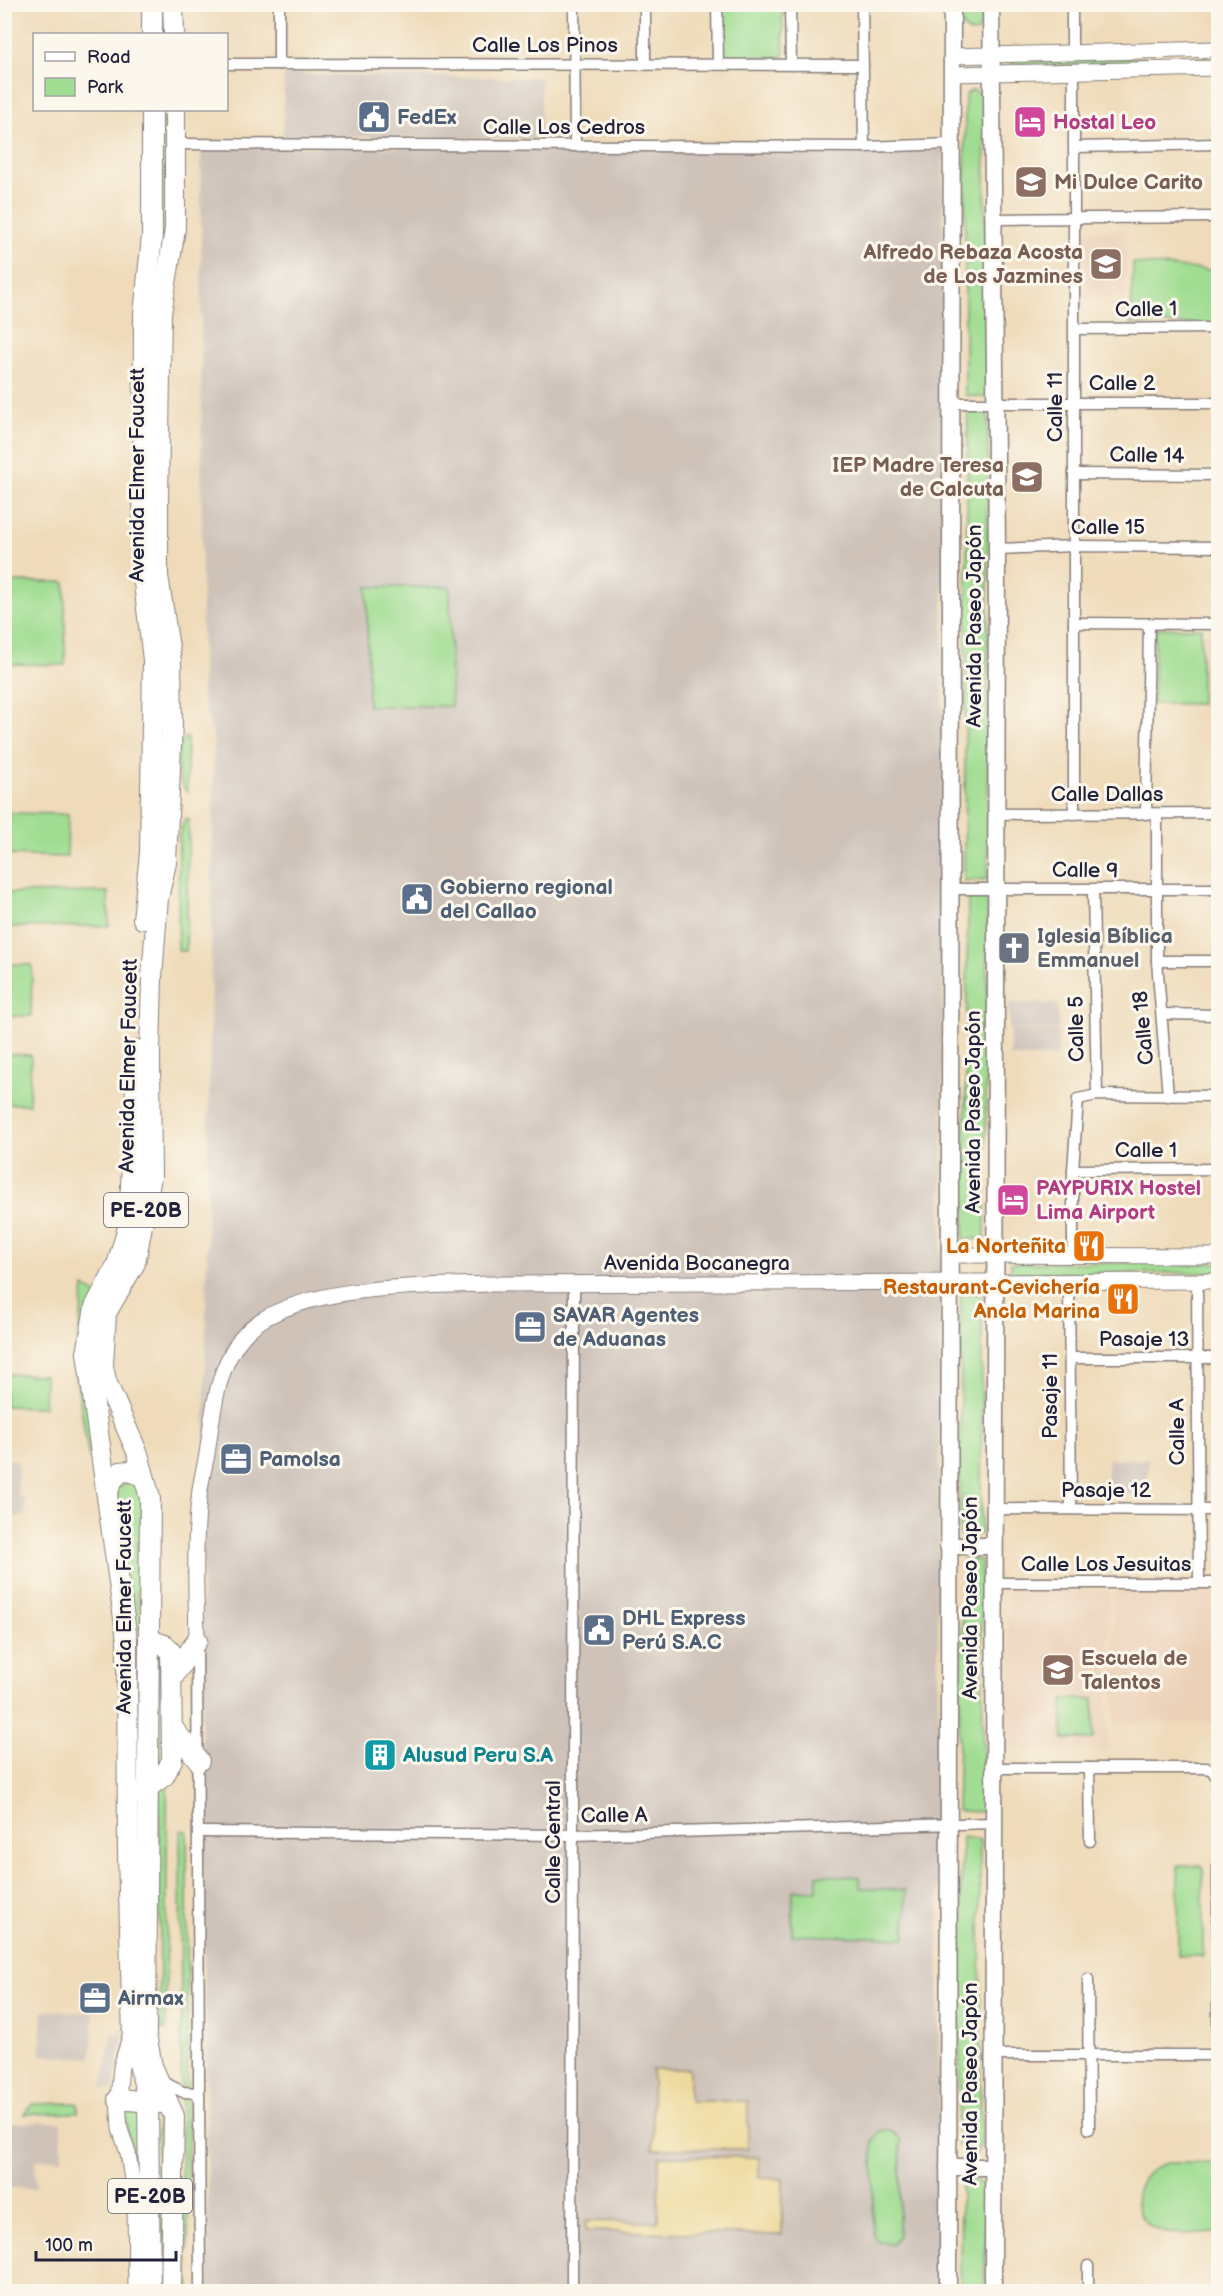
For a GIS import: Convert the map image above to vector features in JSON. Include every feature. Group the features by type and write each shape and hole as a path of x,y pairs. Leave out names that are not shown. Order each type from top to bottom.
{"highway":[{"path":"152,4 152,33"},
{"path":"173,4 174,33"},
{"name":"Avenida Elmer Faucett","path":"152,111 152,237 144,314 143,574 153,660 150,853 139,976 129,1224 117,1265 95,1307 87,1353 127,1640 138,1794 139,2027 173,2111 171,2292"},
{"name":"Avenida Elmer Faucett","path":"138,1794 149,1640 150,1498 138,1454 106,1381 104,1336 106,1312 111,1300 137,1258 151,1176 150,1054 153,977 158,898 167,854 172,722 171,661 158,576 158,500 161,313 175,229 175,111"},
{"path":"107,1496 111,1482 120,1472 130,1471 144,1478"},
{"path":"138,1794 164,1776 171,1760 173,1677 171,1652 165,1645 149,1640"},
{"path":"173,1677 197,1640"},
{"path":"172,1727 199,1761"},
{"name":"Avenida Elmer Faucett","path":"139,2027 133,2040 148,2100 150,2292"},
{"path":"118,2099 158,2101 173,2111"}],"main road":[{"name":"Avenida Paseo Japón","path":"948,2292 952,4"},
{"name":"Avenida Paseo Japón","path":"991,4 997,549 992,1768 993,2292"},
{"path":"948,1546 993,1546"},
{"path":"948,2167 993,2167"}],"street":[{"path":"279,4 279,64"},
{"path":"574,4 575,146"},
{"path":"645,4 645,64"},
{"path":"717,4 718,64"},
{"path":"790,4 791,64"},
{"path":"862,4 864,147"},
{"path":"1072,4 1072,53"},
{"path":"953,56 1218,48"},
{"name":"Calle Los Pinos","path":"228,63 863,65"},
{"path":"953,74 1218,68"},
{"name":"Calle 11","path":"1074,71 1074,814"},
{"name":"Calle Los Cedros","path":"175,144 864,147 953,144"},
{"path":"1075,147 1218,144"},
{"path":"995,219 1218,217"},
{"name":"Calle 1","path":"1075,329 1218,328"},
{"name":"Calle 2","path":"952,403 1218,403"},
{"name":"Calle 14","path":"1074,474 1218,476"},
{"name":"Calle 15","path":"997,549 1074,546 1218,547"},
{"path":"1074,623 1218,624"},
{"name":"Calle 18","path":"1149,624 1151,814 1158,891 1157,961 1168,1096"},
{"name":"Calle Dallas","path":"996,814 1218,813"},
{"name":"Calle 9","path":"951,890 1218,889"},
{"name":"Calle 5","path":"1093,890 1097,1095"},
{"path":"1157,961 1218,961"},
{"path":"1162,1014 1218,1015"},
{"path":"1073,1254 1073,1170 1078,1099 1097,1095 1218,1096"},
{"name":"Calle 1","path":"1073,1170 1218,1169"},
{"path":"949,1255 1218,1256"},
{"name":"Calle A","path":"1197,1281 1198,1583"},
{"name":"Avenida Bocanegra","path":"197,1640 199,1498 218,1386 226,1364 252,1327 266,1317 301,1303 396,1288 491,1284 1218,1281"},
{"name":"Pasaje 11","path":"1069,1282 1071,1509"},
{"name":"Calle Central","path":"572,2292 574,1284"},
{"name":"Pasaje 13","path":"1070,1358 1218,1358"},
{"name":"Pasaje 12","path":"993,1509 1218,1510"},
{"name":"Calle Los Jesuitas","path":"993,1583 1218,1583"},
{"path":"197,1640 200,1832 198,2093 200,2292"},
{"path":"992,1768 1205,1768 1216,1776"},
{"path":"1089,1768 1090,1841"},
{"name":"Calle A","path":"200,1832 573,1835 993,1823"},
{"path":"1218,1867 1218,1896"},
{"path":"992,2055 1218,2055 1218,1902"},
{"path":"1088,1978 1089,2129"},
{"name":"Avenida Elmer Faucett","path":"136,2292 135,2201 128,2153 120,2129 118,2099 121,2067 139,2027"},
{"path":"159,2080 183,2092 198,2093"},
{"path":"1088,2292 1089,2266"}],"shaded area":[{"path":"284,74 541,78 541,139 283,136"},
{"path":"201,147 943,149 943,1060 938,1603 939,2291 209,2291 201,1688 214,739 202,699"},
{"name":"Alfredo Rebaza Acosta de Los Jazmines","path":"1085,230 1127,230 1126,298 1085,298"},
{"path":"1205,633 1218,633 1218,705 1203,705"},
{"path":"1009,1003 1058,1004 1058,1030 1009,1029"},
{"path":"1010,1030 1058,1031 1058,1057 1010,1057"},
{"path":"1107,1459 1148,1459 1148,1494 1107,1494"},
{"path":"5,1460 18,1460 18,1496 25,1497 25,1517 5,1517"},
{"name":"Escuela de Talentos","path":"1009,1589 1109,1591 1107,1750 1007,1749"},
{"path":"1116,1590 1218,1591 1218,1723 1115,1722 1113,1599"},
{"path":"43,2010 94,2013 91,2058 40,2055"},
{"path":"125,2025 113,2090 102,2088 112,2034 118,2034"},
{"path":"61,2122 62,2159 35,2160 36,2188 5,2188 5,2123"}],"green space":[{"path":"721,5 782,5 784,57 721,57"},
{"path":"958,5 983,5 983,21 977,32 972,33 961,25"},
{"path":"1218,57 1218,64 1013,66 1011,64 1015,60"},
{"path":"973,90 984,96 988,395 986,398 965,395 965,100 967,93"},
{"path":"160,121 169,121 168,225 156,261"},
{"path":"1133,263 1209,270 1218,275 1218,324 1131,324"},
{"path":"968,410 988,411 988,879 964,881"},
{"path":"5,582 65,582 65,665 5,664"},
{"path":"367,587 450,587 451,706 368,706"},
{"path":"1155,628 1201,628 1201,704 1153,704"},
{"path":"184,738 187,738 187,792 180,781 178,766 179,750"},
{"path":"5,813 68,814 67,857 5,855 5,838 8,838 9,830 5,829"},
{"path":"185,819 189,819 186,951 178,951 179,836"},
{"path":"108,892 109,926 5,927 5,893"},
{"path":"968,898 988,898 985,1239 964,1239"},
{"path":"5,964 32,965 31,1016 5,1016"},
{"path":"5,1054 31,1055 29,1104 5,1104"},
{"path":"1011,1263 1218,1263 1218,1273 1011,1273"},
{"path":"84,1287 95,1293 98,1459 89,1458 75,1370"},
{"path":"961,1294 982,1294 981,1534 960,1536"},
{"path":"5,1374 45,1375 44,1407 5,1406"},
{"path":"130,1481 138,1486 142,1497 141,1580 137,1592 141,1618 139,1629 130,1628 115,1488"},
{"path":"964,1558 981,1560 984,1812 957,1811"},
{"path":"159,1649 168,1654 166,2029 160,2029"},
{"path":"1063,1699 1094,1699 1094,1739 1063,1739"},
{"path":"180,1831 187,1831 188,2249 182,2249"},
{"path":"962,1837 980,1840 981,2143 976,2155 958,2146"},
{"path":"1178,1866 1203,1866 1203,1956 1178,1956"},
{"path":"817,1875 860,1877 860,1888 906,1890 905,1938 792,1935 793,1890 817,1891"},
{"path":"78,2103 78,2113 24,2114 32,2104"},
{"path":"124,2110 140,2114 143,2195 138,2195"},
{"path":"162,2116 164,2292 158,2291 157,2117"},
{"path":"891,2130 901,2140 899,2236 892,2245 876,2240 873,2233 873,2140 880,2131"},
{"path":"1168,2163 1218,2163 1218,2232 1180,2234 1165,2232 1147,2223 1140,2214 1137,2194 1141,2183 1147,2174"},
{"path":"976,2180 985,2188 985,2291 960,2291 961,2187 969,2181"},
{"path":"182,2256 188,2258 190,2291 182,2291"}],"sand":[{"path":"652,2069 689,2069 689,2101 748,2101 748,2149 653,2149"},
{"path":"659,2156 759,2157 759,2178 783,2179 782,2235 586,2231 586,2221 658,2222"}],"place":[{"name":"FedEx","path":"374,117"},
{"name":"Hostal Leo","path":"1030,122"},
{"name":"Mi Dulce Carito","path":"1031,182"},
{"name":"Alfredo Rebaza Acosta de Los Jazmines","path":"1106,264"},
{"name":"IEP Madre Teresa de Calcuta","path":"1027,477"},
{"name":"Gobierno regional del Callao","path":"417,899"},
{"name":"Iglesia Bíblica Emmanuel","path":"1014,948"},
{"name":"PAYPURIX Hostel Lima Airport","path":"1013,1200"},
{"name":"La Norteñita","path":"1089,1246"},
{"name":"Restaurant-Cevichería Ancla Marina","path":"1123,1299"},
{"name":"SAVAR Agentes de Aduanas","path":"530,1327"},
{"name":"Pamolsa","path":"236,1459"},
{"name":"DHL Express Perú S.A.C","path":"599,1630"},
{"name":"Escuela de Talentos","path":"1058,1670"},
{"name":"Alusud Peru S.A","path":"380,1755"},
{"name":"Airmax","path":"95,1998"}]}
